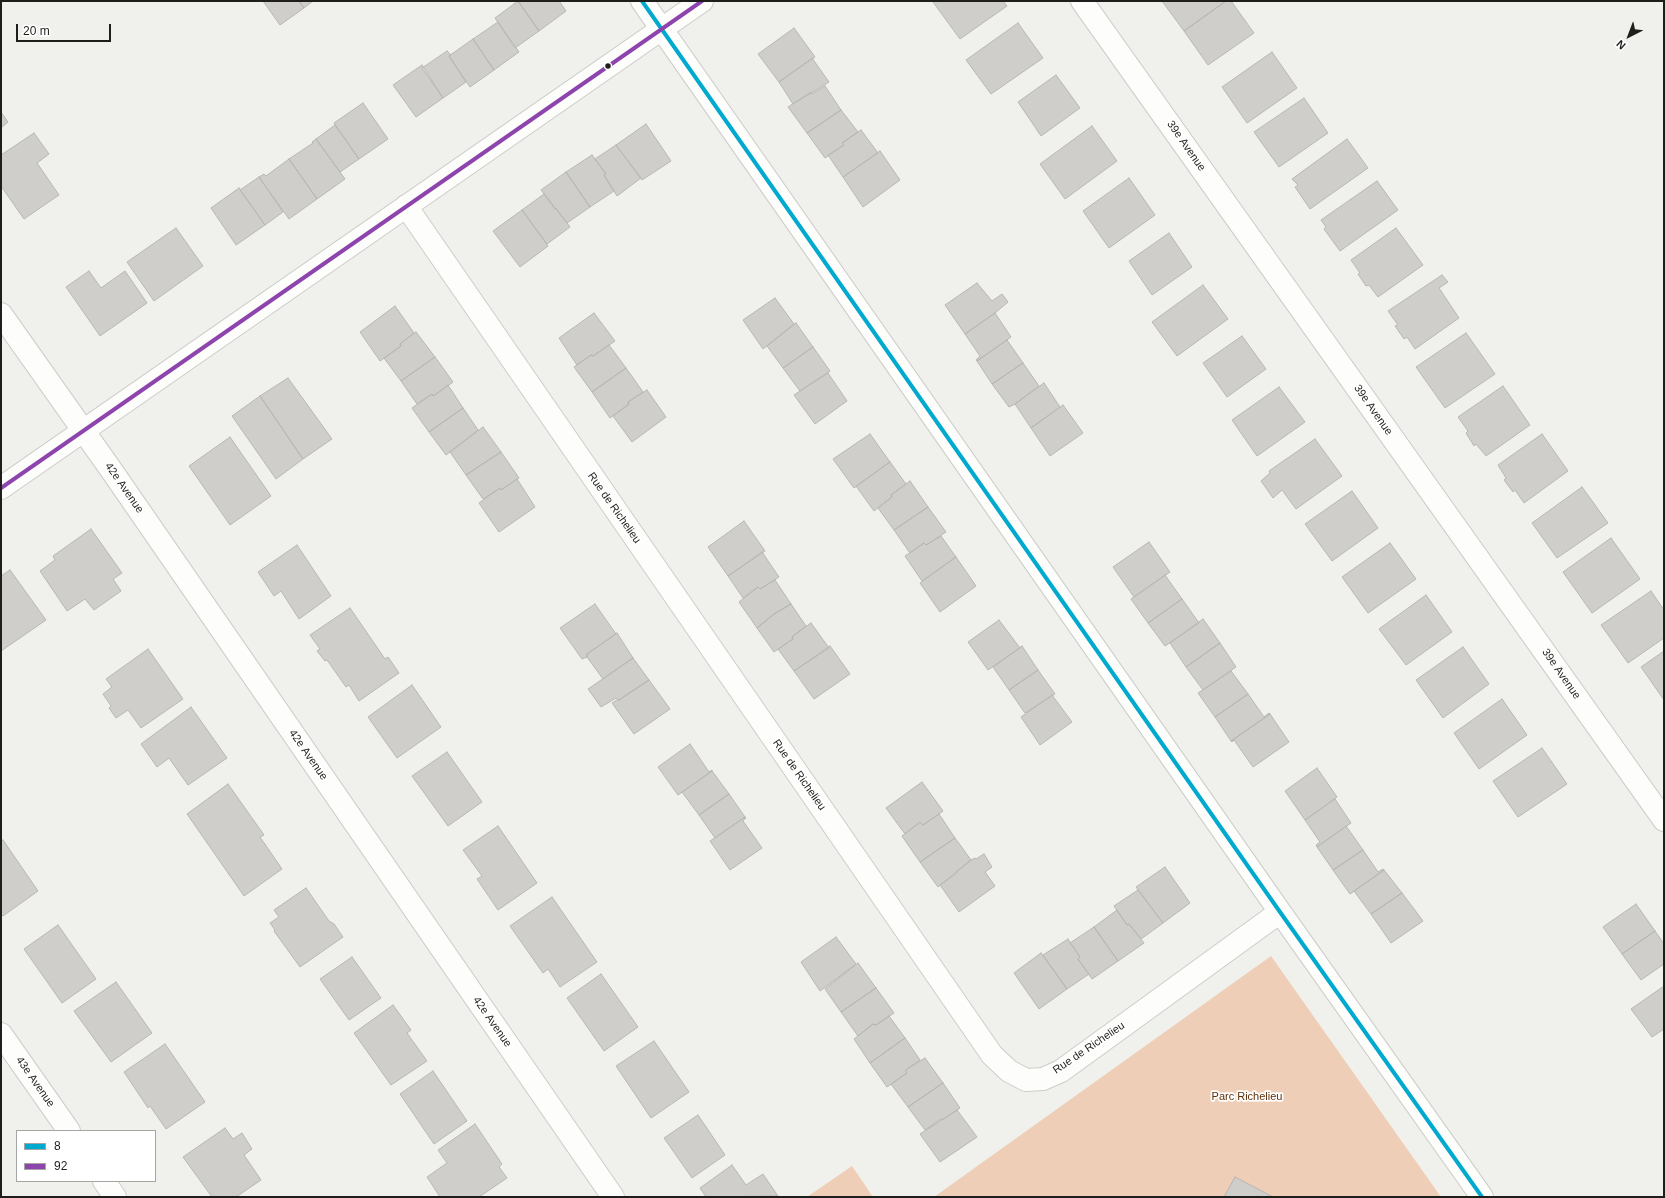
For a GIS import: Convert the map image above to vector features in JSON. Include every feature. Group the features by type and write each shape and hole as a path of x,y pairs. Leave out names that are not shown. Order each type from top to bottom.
{"street":[{"path":"642,1 1280,912 1482,1197"},
{"path":"1,488 702,1"},
{"name":"39e Avenue","path":"1082,1 1664,820"},
{"name":"Rue de Richelieu","path":"406,206 992,1055 1009,1071 1026,1080 1042,1078 1061,1071 1280,912"},
{"name":"42e Avenue","path":"1,314 83,430 613,1197"},
{"name":"43e Avenue","path":"1,1034 68,1130"},
{"path":"105,1182 115,1197"}],"green space":[{"name":"Parc Richelieu","path":"1271,956 1441,1197 934,1197"},
{"path":"852,1166 873,1197 807,1197"}],"building":[{"path":"263,1 299,1 304,8 280,25"},
{"path":"299,1 313,1 304,8"},
{"path":"518,1 559,1 566,11 539,31"},
{"path":"518,1 539,31 515,48 495,18"},
{"path":"1003,1 1007,6 960,39 933,2"},
{"path":"1162,1 1226,1 1184,31"},
{"path":"1226,1 1231,1 1254,33 1208,65 1184,31"},
{"path":"498,22 519,52 494,70 473,39"},
{"path":"1018,23 1043,58 991,94 966,60"},
{"path":"794,28 815,57 779,82 758,54"},
{"path":"473,39 494,70 470,87 449,56"},
{"path":"447,51 451,55 449,56 466,82 443,98 422,68"},
{"path":"1272,52 1297,88 1247,123 1222,87"},
{"path":"812,58 829,82 793,104 779,82"},
{"path":"422,65 443,98 416,117 393,85"},
{"path":"1056,75 1080,108 1041,136 1018,102"},
{"path":"825,86 841,110 807,133 788,107 811,92 812,94"},
{"path":"1304,98 1328,133 1279,167 1254,132"},
{"path":"363,103 388,139 359,159 334,123"},
{"path":"841,110 858,132 842,143 844,145 825,158 807,133"},
{"path":"1,112 8,122 1,128"},
{"path":"646,124 671,161 642,180 616,145"},
{"path":"335,125 359,159 340,172 316,139"},
{"path":"1092,126 1117,161 1065,199 1040,164"},
{"path":"861,130 878,153 843,177 828,155 844,145 842,143"},
{"path":"34,133 49,154 37,163 59,195 24,219 1,186 1,155"},
{"path":"316,139 345,179 317,199 289,159 313,143 312,142"},
{"path":"1347,139 1368,168 1310,209 1295,187 1298,185 1292,179"},
{"path":"616,145 641,178 617,196 604,175 606,174 595,159"},
{"path":"880,151 900,180 863,207 843,177"},
{"path":"592,155 606,174 604,175 614,191 590,207 566,172"},
{"path":"289,159 317,199 289,219 259,177 264,174 266,176"},
{"path":"566,172 590,207 567,223 541,190"},
{"path":"259,177 283,212 265,225 240,190"},
{"path":"1129,178 1155,215 1109,248 1083,211"},
{"path":"1377,181 1398,210 1340,251 1324,229 1326,227 1321,220"},
{"path":"239,188 265,225 236,245 211,208"},
{"path":"544,194 570,227 547,244 522,210"},
{"path":"522,210 548,246 520,267 493,231"},
{"path":"176,228 203,266 154,301 127,262"},
{"path":"1396,228 1423,265 1378,297 1369,285 1366,286 1358,274 1360,273 1351,260"},
{"path":"1169,233 1192,267 1152,295 1129,261"},
{"path":"89,271 101,288 125,271 147,303 100,336 66,287"},
{"path":"1442,275 1448,282 1439,288 1459,318 1415,349 1407,337 1404,339 1395,326 1398,325 1388,311"},
{"path":"977,283 992,301 1002,294 1008,302 965,334 945,305"},
{"path":"1203,285 1228,319 1177,356 1152,322"},
{"path":"775,298 794,324 763,349 743,320"},
{"path":"395,306 414,333 400,344 401,346 380,361 360,332"},
{"path":"594,313 615,341 577,365 559,338"},
{"path":"995,313 1011,337 977,361 976,360 980,356 965,334"},
{"path":"796,323 813,347 783,368 767,346"},
{"path":"416,332 435,357 401,381 384,358 401,346 400,344"},
{"path":"1466,333 1495,374 1445,408 1416,367"},
{"path":"1242,336 1266,369 1227,397 1203,363"},
{"path":"1007,340 1023,363 992,384 977,361"},
{"path":"609,345 626,368 592,392 574,367"},
{"path":"813,347 830,371 800,391 783,368"},
{"path":"435,357 453,382 435,395 433,396 432,394 417,404 401,381"},
{"path":"1023,363 1039,386 1009,407 992,384"},
{"path":"626,368 643,392 628,402 629,404 610,418 592,392"},
{"path":"828,373 847,401 815,424 794,395"},
{"path":"288,378 332,439 303,459 260,396"},
{"path":"1044,383 1060,407 1031,428 1015,404"},
{"path":"448,385 463,408 429,432 412,408"},
{"path":"1503,386 1530,425 1486,456 1476,444 1474,446 1466,433 1468,431 1458,417"},
{"path":"1279,387 1305,422 1257,456 1232,420"},
{"path":"647,390 666,417 632,442 613,416 629,404 628,402"},
{"path":"260,396 303,459 276,479 232,416"},
{"path":"1063,405 1083,433 1050,456 1031,428"},
{"path":"463,408 478,430 446,455 429,432"},
{"path":"483,427 501,452 466,475 450,452"},
{"path":"870,434 890,462 854,488 833,459"},
{"path":"1542,434 1568,471 1524,503 1515,490 1513,492 1504,480 1506,478 1498,465"},
{"path":"230,437 271,496 230,525 189,466"},
{"path":"1315,439 1342,476 1296,509 1282,490 1273,498 1261,481 1270,473 1269,471"},
{"path":"501,452 519,478 501,490 500,488 483,499 466,475"},
{"path":"890,462 906,484 891,495 892,497 874,511 856,486"},
{"path":"517,479 535,507 499,532 479,503 500,488 501,490"},
{"path":"910,481 928,507 894,530 878,508 892,497 891,495"},
{"path":"1582,487 1608,523 1557,558 1532,523"},
{"path":"1352,491 1378,528 1332,561 1305,524"},
{"path":"928,507 946,532 926,545 924,543 910,553 894,530"},
{"path":"744,521 765,551 728,576 708,547"},
{"path":"91,529 122,573 113,579 121,591 94,610 85,599 67,611 40,571 55,560 53,556"},
{"path":"941,536 956,557 922,581 905,556 924,543 926,545"},
{"path":"1611,538 1640,579 1592,613 1563,572"},
{"path":"1149,542 1170,572 1134,597 1113,567"},
{"path":"1390,543 1416,579 1368,613 1342,577"},
{"path":"297,545 331,596 299,619 281,591 274,596 258,572"},
{"path":"762,552 779,577 760,589 758,587 743,598 728,576"},
{"path":"956,557 976,586 940,612 920,583"},
{"path":"10,570 46,620 1,651 1,576"},
{"path":"1165,575 1182,599 1148,623 1131,599"},
{"path":"775,580 791,604 774,614 757,628 739,602 758,587 760,589"},
{"path":"1651,591 1664,610 1664,638 1628,663 1601,625"},
{"path":"1426,595 1452,632 1406,665 1379,629"},
{"path":"1182,599 1199,623 1165,646 1148,623"},
{"path":"595,604 616,634 587,654 587,657 582,659 560,628"},
{"path":"791,604 806,626 792,637 793,639 774,652 757,628 774,614"},
{"path":"350,608 385,659 388,657 399,673 359,701 349,685 346,687 327,660 325,661 317,651 320,649 310,635"},
{"path":"1203,619 1220,643 1186,667 1170,643"},
{"path":"999,620 1020,648 988,670 968,642"},
{"path":"811,623 829,648 794,671 778,649 793,639 792,637 794,635"},
{"path":"617,633 633,658 603,679 587,657 587,654"},
{"path":"1220,643 1236,667 1203,690 1186,667"},
{"path":"830,646 850,674 814,699 794,671"},
{"path":"1022,646 1038,670 1009,690 993,667"},
{"path":"1463,647 1489,684 1443,718 1416,680"},
{"path":"148,649 183,699 141,728 128,710 116,718 109,708 111,706 103,694 112,687 106,679"},
{"path":"1664,651 1664,700 1641,667"},
{"path":"633,658 649,680 619,700 616,698 601,707 588,689"},
{"path":"1038,670 1055,694 1025,713 1009,690"},
{"path":"1231,671 1248,694 1215,717 1198,693"},
{"path":"649,680 670,709 634,734 612,703"},
{"path":"412,685 441,727 397,758 368,717"},
{"path":"1248,694 1264,717 1269,713 1270,714 1231,741 1215,717"},
{"path":"1052,695 1072,722 1040,745 1021,717"},
{"path":"1502,699 1527,735 1479,769 1454,733"},
{"path":"191,707 227,758 188,785 169,758 157,767 141,744"},
{"path":"1270,714 1289,742 1253,767 1234,740 1232,742 1231,741"},
{"path":"690,744 709,772 712,771 678,795 658,767"},
{"path":"1542,748 1567,784 1518,817 1493,781"},
{"path":"447,752 482,802 448,826 412,776"},
{"path":"1317,768 1337,797 1305,820 1285,791"},
{"path":"712,771 729,794 699,815 682,792"},
{"path":"922,782 943,811 923,825 920,822 905,834 886,808"},
{"path":"228,784 264,835 260,837 282,869 244,896 187,814"},
{"path":"729,794 745,817 715,838 699,815"},
{"path":"1335,799 1351,823 1317,847 1316,845 1320,842 1305,820"},
{"path":"939,814 955,838 920,862 902,836 920,822 923,825"},
{"path":"745,817 746,818 743,821 762,848 730,870 710,841"},
{"path":"498,826 537,883 498,910 477,879 482,876 463,850"},
{"path":"1346,826 1363,850 1333,870 1317,847"},
{"path":"955,838 971,860 938,887 920,862"},
{"path":"3,840 38,891 3,916 1,914 1,841"},
{"path":"1363,850 1378,872 1383,869 1384,870 1350,894 1333,870"},
{"path":"984,854 992,867 985,872 995,886 959,912 940,885 957,873 956,872 971,860"},
{"path":"1165,867 1190,903 1163,923 1136,887"},
{"path":"1384,870 1402,893 1371,914 1354,891"},
{"path":"306,888 329,921 334,924 343,937 300,967 274,931 275,930 270,923 279,917 274,910"},
{"path":"1138,890 1163,923 1141,939 1129,924 1127,925 1114,906"},
{"path":"1402,893 1423,921 1391,943 1371,914"},
{"path":"552,897 597,962 560,987 548,969 543,973 510,926"},
{"path":"1636,904 1655,931 1622,954 1603,927"},
{"path":"1117,910 1127,925 1129,924 1144,943 1118,961 1094,927"},
{"path":"58,925 96,979 62,1003 24,949"},
{"path":"1094,927 1118,961 1092,979 1078,959 1080,957 1070,943"},
{"path":"1655,931 1664,944 1664,964 1641,980 1622,954"},
{"path":"836,937 856,964 820,991 801,962"},
{"path":"1068,939 1080,957 1078,959 1089,974 1067,989 1043,955"},
{"path":"1041,953 1067,989 1039,1009 1014,973"},
{"path":"352,957 381,998 349,1020 320,979"},
{"path":"858,963 876,988 841,1012 825,989"},
{"path":"601,974 638,1027 604,1051 567,998"},
{"path":"116,982 152,1033 111,1062 74,1011"},
{"path":"1664,986 1664,1029 1652,1037 1631,1009"},
{"path":"876,988 894,1013 876,1025 873,1024 858,1036 841,1012"},
{"path":"393,1005 411,1030 407,1033 427,1061 391,1085 354,1033"},
{"path":"889,1016 905,1038 870,1063 854,1039 873,1024 876,1025"},
{"path":"905,1038 920,1060 905,1071 907,1073 887,1087 870,1063"},
{"path":"654,1041 689,1092 651,1118 616,1066"},
{"path":"165,1044 205,1102 166,1129 150,1106 148,1108 124,1072"},
{"path":"925,1058 943,1083 908,1107 891,1084 907,1073 905,1071 907,1069"},
{"path":"433,1071 467,1121 434,1144 400,1094"},
{"path":"943,1083 960,1108 925,1130 908,1107"},
{"path":"957,1110 977,1137 940,1162 920,1134"},
{"path":"698,1115 725,1155 692,1178 664,1138"},
{"path":"475,1124 502,1164 499,1167 507,1178 479,1197 440,1197 427,1177 447,1163 438,1150"},
{"path":"225,1128 233,1139 242,1133 252,1149 244,1155 261,1180 236,1197 212,1197 183,1157"},
{"path":"732,1165 746,1185 763,1174 778,1196 706,1197 700,1188"},
{"path":"1235,1177 1273,1197 1224,1197"}],"transit line":[{"name":"8","path":"642,1 1280,912 1482,1197"},
{"name":"92","path":"1,488 702,1"}]}
